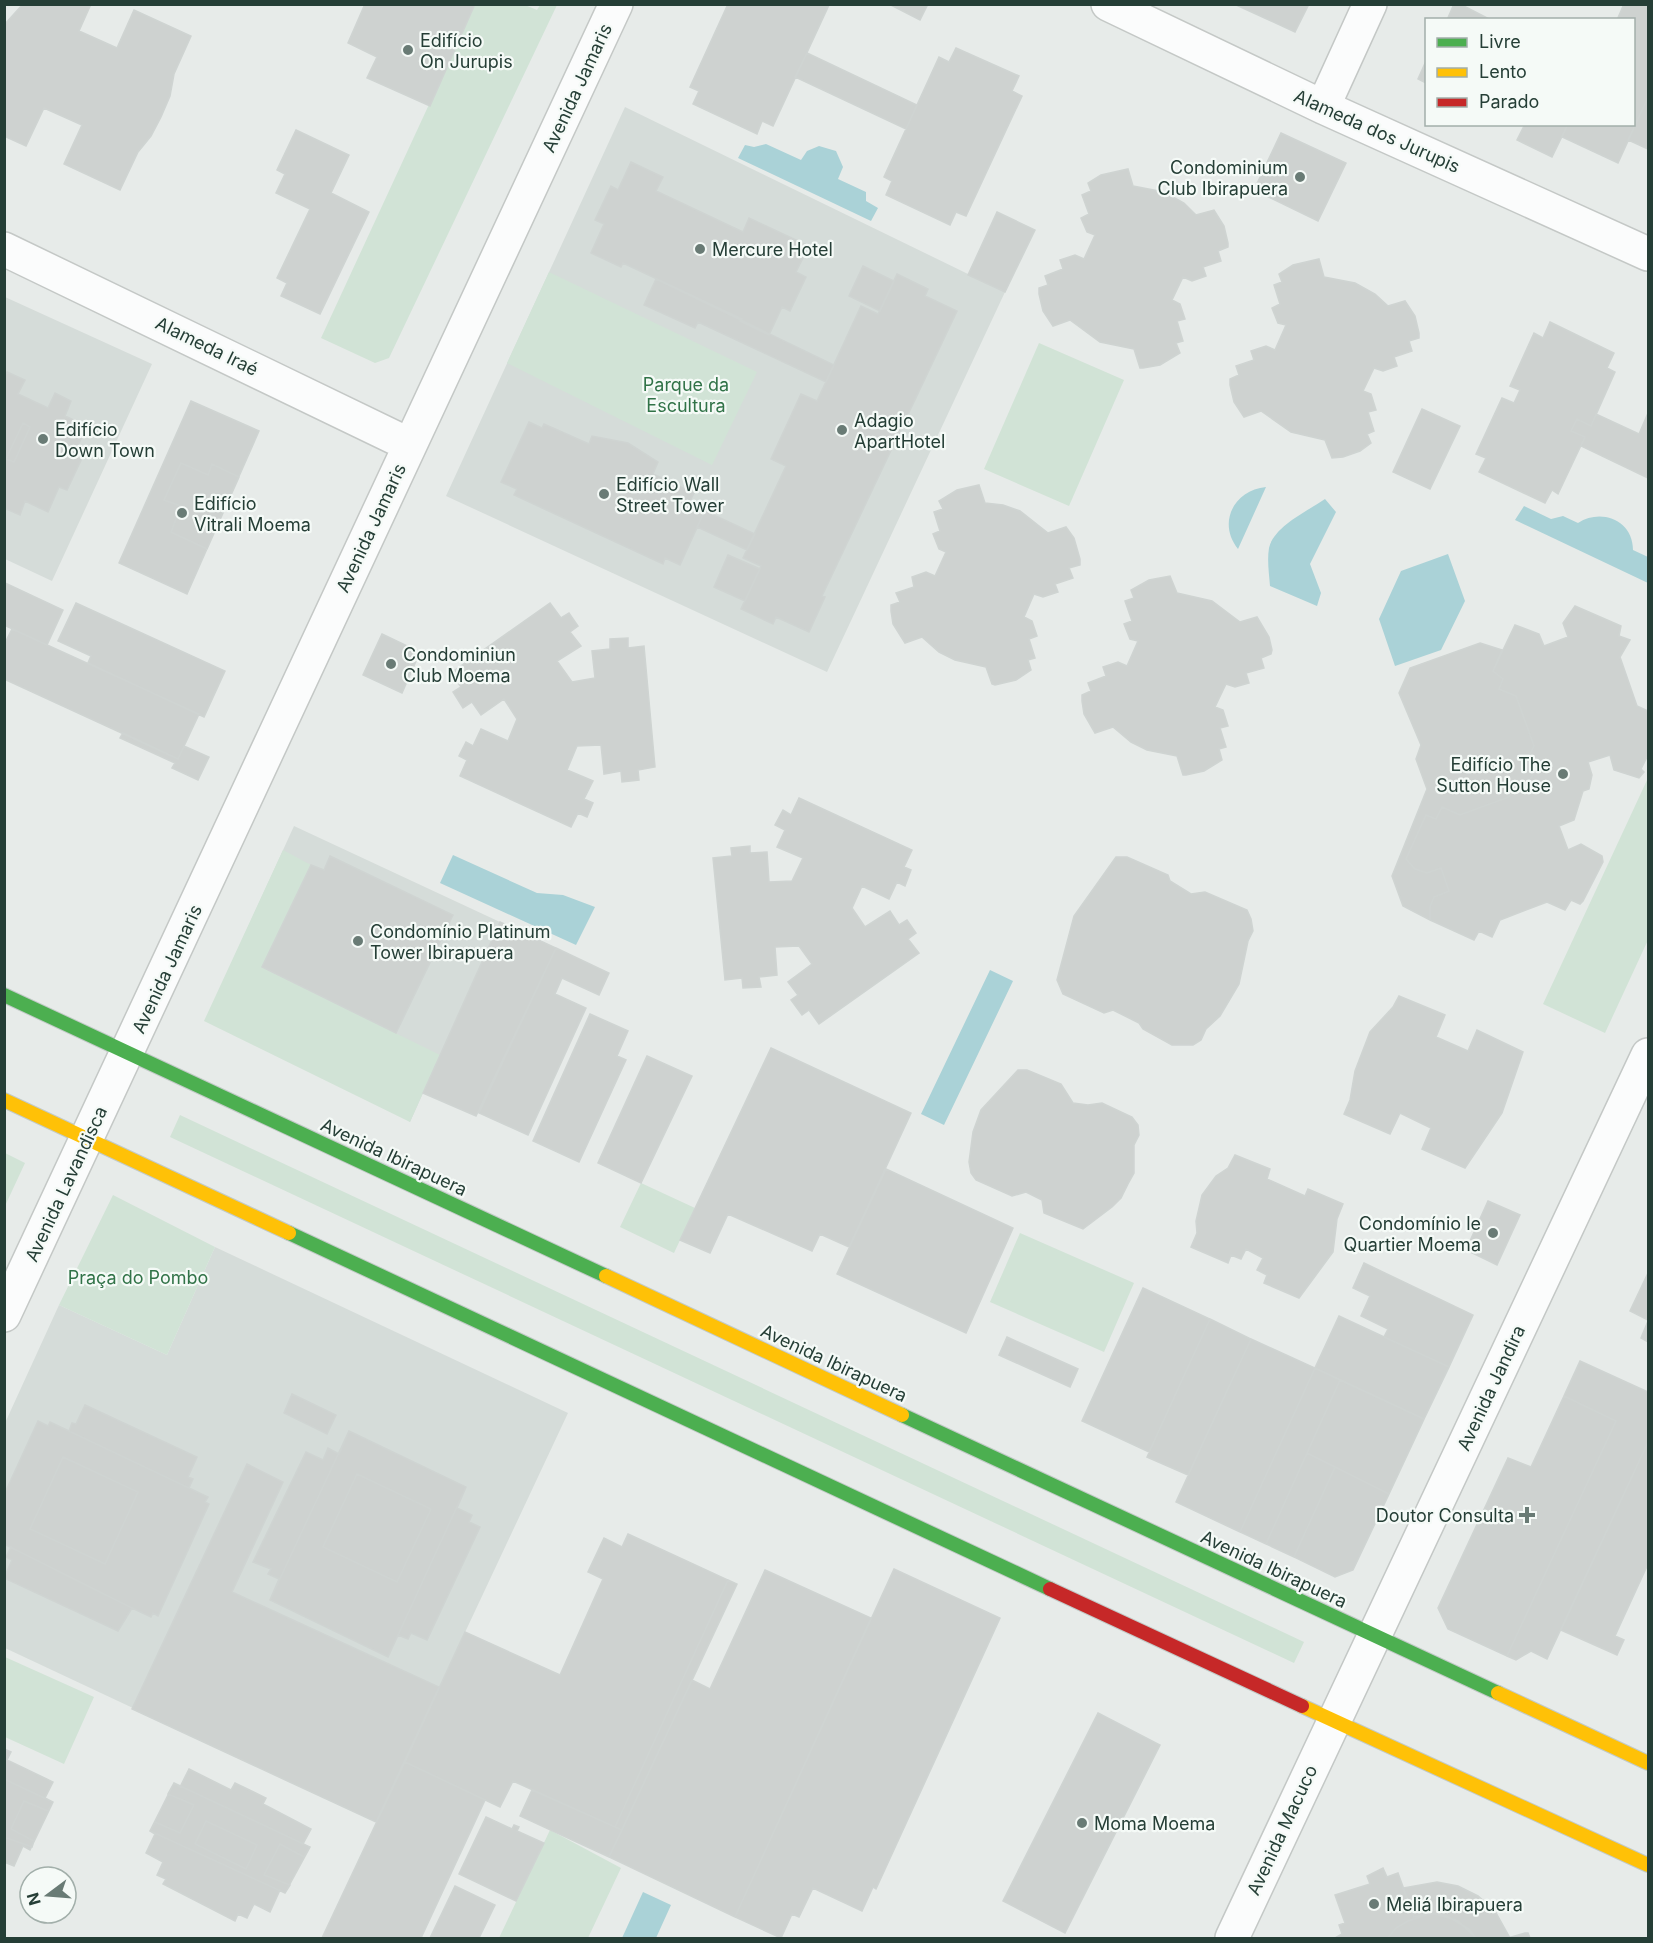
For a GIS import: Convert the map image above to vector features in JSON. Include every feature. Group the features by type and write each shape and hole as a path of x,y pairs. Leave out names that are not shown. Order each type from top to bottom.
{"main road":[{"name":"Avenida Ibirapuera","path":"4,994 1648,1763"},
{"path":"4,1100 1648,1865"}],"street":[{"name":"Avenida Jamaris","path":"128,1052 616,4"},
{"name":"Alameda dos Jurupis","path":"1107,4 1323,107 1648,254"},
{"path":"1323,107 1370,4"},
{"name":"Alameda Iraé","path":"4,249 410,445"},
{"name":"Avenida Lavandisca","path":"4,1315 128,1052"},
{"name":"Avenida Jandira","path":"1333,1720 1648,1055"},
{"name":"Avenida Macuco","path":"1232,1938 1333,1720"}],"shaded area":[{"path":"625,107 1005,292 827,672 446,496"},
{"path":"5,297 152,364 52,581 5,559"},
{"path":"294,826 500,922 410,1122 221,986"},
{"path":"215,1247 568,1413 376,1822 5,1648 5,1423 59,1305 167,1355"}],"green space":[{"path":"475,5 525,5 537,10 540,5 557,5 389,358 375,363 321,338"},
{"name":"Parque da Escultura","path":"549,272 757,372 712,465 507,363"},
{"path":"1039,343 1124,380 1069,506 984,469"},
{"path":"1648,778 1648,940 1605,1033 1543,1004"},
{"path":"283,850 311,865 263,968 440,1055 410,1122 204,1021"},
{"path":"180,1115 1304,1642 1294,1663 170,1137"},
{"path":"5,1153 25,1163 5,1206"},
{"path":"641,1183 695,1208 674,1253 620,1227"},
{"name":"Praça do Pombo","path":"113,1195 215,1247 167,1355 59,1305"},
{"path":"1020,1233 1134,1283 1104,1352 990,1302"},
{"path":"5,1657 94,1697 64,1764 5,1737"},
{"path":"550,1830 621,1868 588,1938 499,1938"}],"water":[{"path":"766,144 801,160 807,151 819,146 836,151 843,167 838,179 866,192 866,201 878,208 871,221 738,158 745,145 754,147"},
{"path":"1266,487 1238,549 1229,529 1232,509 1245,494"},
{"path":"1325,499 1336,512 1310,564 1321,593 1317,606 1270,586 1268,553 1272,540 1284,526"},
{"path":"1524,506 1551,519 1563,516 1578,523 1596,517 1606,517 1622,524 1632,540 1633,550 1648,557 1648,583 1515,520"},
{"path":"1448,554 1465,601 1441,650 1395,666 1379,619 1401,571"},
{"path":"453,855 537,893 563,895 595,907 576,945 440,883"},
{"path":"990,970 1013,981 944,1125 921,1114"},
{"path":"643,1892 671,1905 656,1938 622,1938"}],"building":[{"path":"23,4 91,4 79,31 117,48 134,10 191,36 174,74 170,96 161,117 151,136 138,152 120,190 64,164 82,125 44,108 26,146 4,136 4,25"},
{"name":"Edifício On Jurupis","path":"365,4 475,4 430,106 367,78 377,57 348,43"},
{"path":"728,4 829,5 773,126 762,121 757,134 693,104 699,91 690,87"},
{"path":"889,4 928,4 920,20"},
{"path":"1234,4 1309,4 1295,32"},
{"path":"1454,4 1460,4 1487,18 1448,18"},
{"path":"1624,4 1648,4 1648,97 1635,126 1635,18 1618,18"},
{"path":"956,48 1019,76 1012,91 1022,96 966,216 956,212 950,225 886,195 892,181 884,177 939,57 949,62"},
{"path":"807,53 917,105 906,129 795,77"},
{"path":"1425,63 1425,82 1418,79"},
{"path":"1648,97 1648,149 1628,140"},
{"path":"1524,126 1567,126 1552,157 1517,140"},
{"path":"1567,126 1635,126 1618,163 1562,137"},
{"path":"296,130 349,155 331,193 369,212 320,314 281,296 287,283 277,278 310,209 276,193 285,174 277,170"},
{"name":"Condominium Club Ibirapuera","path":"1281,133 1346,163 1318,221 1254,190"},
{"name":"Mercure Hotel","path":"631,162 663,177 656,191 743,232 749,218 809,246 796,272 806,277 790,311 782,307 769,335 740,321 742,319 623,263 621,267 591,253 604,224 595,220 611,186 618,190"},
{"path":"1128,169 1133,186 1164,192 1184,203 1196,215 1214,210 1224,226 1228,243 1228,247 1218,251 1221,261 1203,267 1206,276 1192,281 1183,277 1172,300 1180,304 1185,319 1177,321 1183,341 1176,343 1180,353 1160,365 1143,368 1140,368 1134,349 1100,342 1070,320 1053,326 1043,311 1039,294 1039,288 1048,285 1045,276 1063,269 1060,260 1075,255 1084,259 1095,235 1087,232 1081,218 1089,214 1082,195 1091,191 1088,183 1101,175"},
{"path":"997,212 1035,230 1005,292 968,275"},
{"path":"1319,259 1324,277 1355,283 1375,294 1388,306 1405,301 1415,316 1419,333 1419,338 1409,341 1412,351 1394,357 1397,366 1383,371 1374,368 1363,391 1371,394 1376,410 1368,412 1374,431 1367,434 1371,443 1360,451 1343,457 1332,458 1325,440 1291,432 1261,411 1244,417 1234,402 1230,385 1230,379 1239,375 1236,366 1254,360 1251,351 1266,346 1275,350 1286,325 1278,323 1272,308 1280,304 1274,285 1282,282 1279,274 1293,265"},
{"path":"863,266 894,281 880,311 849,296"},
{"name":"Adagio ApartHotel","path":"897,274 928,289 925,296 957,311 822,596 825,597 809,632 776,617 773,624 741,609 761,566 743,558 786,466 771,459 801,394 817,401 861,306 878,314"},
{"path":"656,279 834,365 826,382 698,322 695,328 644,305"},
{"path":"1550,322 1614,353 1607,368 1615,372 1591,426 1577,419 1571,431 1585,437 1558,494 1552,490 1545,503 1479,472 1486,458 1476,454 1502,398 1514,403 1520,390 1510,386 1534,333 1543,338"},
{"name":"Edifício Down Town","path":"7,372 25,380 18,394 48,408 55,393 71,401 65,416 87,426 75,452 83,456 67,490 59,487 48,512 25,501 20,515 4,508 4,377"},
{"name":"Edifício Vitrali Moema","path":"191,401 259,431 187,594 119,563"},
{"path":"1422,409 1460,426 1430,489 1393,472"},
{"path":"1648,413 1648,478 1581,446 1585,437 1571,431 1577,419 1591,426 1596,414 1639,434"},
{"name":"Edifício Wall Street Tower","path":"529,422 542,428 544,424 589,444 592,436 628,443 658,462 653,474 694,493 690,501 706,508 680,565 665,558 663,564 514,495 517,489 501,482"},
{"path":"23,423 30,427 14,462 6,459"},
{"path":"181,463 208,475 212,464 239,477 207,549 171,532 181,506 164,500"},
{"path":"979,485 985,503 1003,505 1020,511 1048,533 1066,527 1074,538 1080,559 1080,565 1069,568 1073,578 1055,584 1058,592 1043,597 1034,594 1024,617 1032,621 1037,636 1029,639 1035,658 1028,660 1031,670 1016,680 995,685 992,684 986,667 955,660 939,652 922,637 905,643 893,624 891,611 891,605 900,602 896,593 914,587 912,577 926,572 935,576 946,552 939,549 933,534 940,531 934,512 943,509 939,501 957,490"},
{"path":"705,511 755,534 747,550 697,527"},
{"path":"728,555 760,569 745,601 714,587"},
{"path":"1170,576 1177,593 1212,601 1240,622 1257,617 1269,637 1272,650 1271,654 1261,658 1264,668 1246,673 1249,683 1235,687 1226,684 1215,707 1223,710 1228,726 1220,728 1226,747 1219,749 1222,760 1204,771 1186,775 1183,775 1177,756 1147,750 1131,742 1113,727 1095,733 1084,714 1082,701 1082,695 1091,691 1088,683 1106,676 1103,667 1118,662 1127,666 1138,641 1130,639 1124,624 1132,621 1125,601 1134,598 1131,590 1149,580"},
{"path":"5,583 63,610 47,645 4,625"},
{"path":"76,603 225,671 204,717 88,663 91,656 58,641"},
{"path":"550,603 561,618 569,613 578,626 570,632 581,646 557,661 572,682 595,678 592,651 610,649 610,639 628,638 628,648 644,646 655,767 638,770 639,780 622,782 621,771 604,774 601,745 577,746 567,770 593,781 584,799 593,803 587,817 578,813 571,827 460,776 467,760 459,756 466,742 473,746 481,729 508,741 517,719 504,699 481,715 472,702 463,708 453,692 461,687 451,673"},
{"name":"Edifício The Sutton House","path":"1575,606 1621,626 1619,636 1630,640 1620,657 1637,706 1648,711 1648,755 1641,769 1644,772 1639,778 1614,770 1610,755 1588,762 1592,775 1589,789 1583,791 1574,820 1559,826 1568,850 1581,844 1602,856 1603,862 1580,904 1571,900 1565,910 1547,902 1500,920 1492,937 1479,931 1474,940 1430,920 1430,907 1434,897 1449,891 1441,868 1427,873 1415,869 1406,859 1426,815 1436,819 1442,807 1460,815 1509,797 1517,780 1527,785 1537,768 1526,762 1534,746 1516,696 1499,689 1503,679 1493,671 1515,625 1539,634 1544,646 1568,637 1563,623"},
{"path":"12,629 199,714 178,759 4,679 4,645"},
{"name":"Condominiun Club Moema","path":"382,634 420,652 402,693 363,675"},
{"path":"1480,643 1502,650 1493,671 1503,679 1499,689 1516,696 1534,746 1526,762 1537,768 1527,785 1517,780 1509,797 1460,815 1442,807 1436,819 1426,815 1406,859 1415,869 1427,873 1441,868 1449,891 1434,897 1430,907 1430,920 1403,906 1392,876 1427,789 1416,759 1421,745 1399,693 1410,668"},
{"path":"123,733 178,759 184,746 209,757 198,780 172,768 175,763 120,738"},
{"path":"799,798 912,850 904,867 911,870 905,886 897,882 889,899 862,886 852,908 865,927 890,911 899,925 907,920 916,933 908,939 919,953 819,1024 809,1010 802,1015 791,1000 798,995 788,982 812,964 799,946 775,947 777,975 759,977 761,987 743,988 742,978 725,980 713,858 732,856 731,848 750,846 750,853 767,852 769,882 792,881 803,858 777,847 785,830 775,825 783,810 791,815"},
{"name":"Condomínio Platinum Tower Ibirapuera","path":"330,856 453,915 396,1033 262,967 311,865 324,870"},
{"path":"1116,857 1127,857 1168,875 1170,881 1191,894 1205,892 1247,910 1251,919 1253,931 1248,941 1239,984 1220,1016 1206,1029 1201,1040 1193,1045 1172,1045 1143,1029 1139,1023 1113,1010 1104,1013 1063,994 1057,980 1074,916"},
{"path":"500,922 556,948 476,1116 423,1093"},
{"path":"556,948 609,973 599,995 562,978 555,994 586,1008 528,1135 479,1113"},
{"path":"1399,996 1445,1015 1436,1037 1468,1051 1477,1030 1523,1052 1502,1113 1465,1168 1422,1149 1431,1128 1400,1113 1390,1134 1344,1114 1350,1100 1355,1071 1370,1032 1393,1007"},
{"path":"590,1014 628,1031 617,1056 626,1060 579,1162 533,1141"},
{"path":"771,1048 911,1113 849,1247 820,1234 812,1251 728,1214 710,1253 680,1240"},
{"path":"647,1056 692,1076 641,1183 598,1163"},
{"path":"1018,1070 1027,1070 1061,1084 1073,1103 1088,1105 1102,1103 1132,1117 1138,1125 1139,1135 1134,1145 1134,1173 1121,1198 1083,1229 1044,1213 1042,1200 1026,1192 1012,1196 976,1180 971,1173 969,1162 973,1132 981,1110"},
{"path":"1235,1155 1270,1169 1267,1179 1305,1196 1308,1189 1343,1204 1337,1219 1333,1252 1299,1298 1264,1283 1267,1275 1257,1270 1263,1258 1246,1249 1241,1259 1231,1255 1228,1263 1191,1247 1197,1233 1196,1221 1202,1195 1216,1176 1228,1168"},
{"path":"886,1169 1013,1228 966,1333 837,1274"},
{"name":"Condomínio le Quartier Moema","path":"1488,1201 1520,1215 1497,1265 1466,1250"},
{"path":"1364,1263 1473,1315 1449,1367 1384,1337 1388,1329 1361,1316 1370,1296 1353,1288"},
{"path":"1648,1273 1648,1320 1630,1311"},
{"path":"1143,1288 1210,1319 1149,1452 1082,1421"},
{"path":"1339,1316 1449,1367 1424,1419 1315,1368"},
{"path":"1210,1319 1251,1339 1188,1475 1147,1457"},
{"path":"1648,1321 1648,1342 1641,1338"},
{"path":"1007,1337 1078,1369 1070,1387 999,1355"},
{"path":"1251,1339 1315,1368 1240,1532 1176,1502"},
{"path":"1580,1361 1648,1392 1648,1442 1547,1659 1531,1651 1516,1660 1507,1656 1616,1421 1564,1396"},
{"path":"1315,1368 1340,1380 1266,1544 1240,1532"},
{"path":"1340,1380 1424,1419 1389,1494 1307,1453"},
{"path":"292,1394 336,1415 327,1434 284,1413"},
{"name":"Doutor Consulta","path":"1564,1396 1616,1421 1507,1656 1448,1629 1438,1608 1508,1458 1531,1467"},
{"path":"85,1405 197,1457 188,1477 193,1479 189,1488 208,1497 205,1502 209,1504 158,1616 153,1613 151,1617 132,1608 118,1631 4,1578 12,1560 6,1557 11,1547 4,1544 4,1495 38,1421 48,1426 50,1422 69,1431 72,1423 76,1424"},
{"path":"38,1421 48,1426 50,1422 208,1497 205,1502 209,1504 158,1616 153,1613 151,1617 4,1544 4,1495"},
{"path":"349,1431 466,1487 457,1508 472,1515 469,1522 480,1527 427,1640 411,1633 408,1639 398,1635 388,1657 270,1600 279,1579 268,1574 271,1569 253,1562 306,1452 323,1460 328,1448 339,1454"},
{"path":"349,1431 466,1487 388,1657 270,1600"},
{"path":"1648,1442 1648,1564 1615,1636 1624,1640 1617,1655 1561,1630"},
{"path":"1307,1453 1335,1467 1294,1557 1266,1544"},
{"path":"63,1457 138,1492 105,1564 30,1529"},
{"path":"247,1464 283,1482 232,1592 439,1687 376,1822 132,1709"},
{"path":"1335,1467 1389,1494 1353,1570 1335,1577 1294,1557"},
{"path":"357,1474 431,1509 397,1582 323,1547"},
{"path":"628,1534 728,1580 615,1827 513,1781 500,1807 405,1762 465,1632 560,1675 603,1579 588,1572 604,1538 622,1547"},
{"path":"894,1569 1000,1618 876,1889 873,1887 862,1911 813,1888 799,1917 792,1914 781,1938 735,1917"},
{"path":"765,1570 871,1618 735,1917 609,1857 692,1680 710,1689"},
{"path":"728,1580 737,1584 622,1830 615,1827"},
{"name":"Moma Moema","path":"1098,1713 1160,1745 1065,1933 1003,1901"},
{"path":"4,1749 11,1752 7,1760 53,1782 45,1798 53,1802 30,1850 23,1846 14,1866 4,1862"},
{"path":"405,1762 485,1800 421,1938 322,1938"},
{"path":"189,1769 231,1790 235,1783 266,1798 263,1804 311,1829 303,1844 310,1847 285,1893 280,1890 270,1912 254,1904 247,1918 238,1914 235,1921 163,1884 166,1879 157,1875 163,1862 146,1853 155,1834 150,1831 174,1783 180,1787"},
{"path":"4,1779 53,1802 48,1811 24,1801 11,1829 34,1841 32,1847 4,1837"},
{"path":"174,1783 310,1847 304,1857 280,1844 264,1875 290,1885 285,1893 150,1831 155,1822 180,1833 194,1805 168,1794"},
{"path":"532,1790 622,1830 609,1857 520,1816"},
{"path":"486,1817 512,1829 514,1825 519,1827 517,1831 544,1843 516,1901 459,1874"},
{"path":"206,1821 257,1845 246,1869 195,1844"},
{"name":"Meliá Ibirapuera","path":"1383,1868 1387,1877 1398,1873 1414,1917 1432,1913 1447,1916 1469,1929 1476,1938 1335,1938 1342,1934 1339,1925 1345,1923 1335,1895 1370,1884 1367,1876"},
{"path":"1437,1882 1458,1886 1478,1896 1495,1911 1510,1938 1476,1938 1458,1921 1440,1914 1414,1917 1403,1888"},
{"path":"455,1886 495,1905 479,1938 430,1938"},
{"path":"1432,1913 1458,1921 1476,1938 1388,1938 1396,1928 1408,1921"},
{"name":"Meliá Ibirapuera","path":"1528,1933 1530,1938 1508,1938"}],"traffic: fast":[{"path":"4,995 606,1276"},
{"path":"289,1233 1050,1589"},
{"path":"902,1415 1498,1693"}],"traffic: slow":[{"path":"4,1100 289,1233"},
{"path":"606,1276 902,1415"},
{"path":"1498,1693 1648,1763"},
{"path":"1302,1706 1648,1865"}],"traffic: jam":[{"path":"1050,1589 1302,1706"}],"place":[{"name":"Edifício On Jurupis","path":"408,50"},
{"name":"Condominium Club Ibirapuera","path":"1300,177"},
{"name":"Mercure Hotel","path":"700,249"},
{"name":"Adagio ApartHotel","path":"842,430"},
{"name":"Edifício Down Town","path":"43,439"},
{"name":"Edifício Wall Street Tower","path":"604,494"},
{"name":"Edifício Vitrali Moema","path":"182,513"},
{"name":"Condominiun Club Moema","path":"391,664"},
{"name":"Edifício The Sutton House","path":"1563,774"},
{"name":"Condomínio Platinum Tower Ibirapuera","path":"358,941"},
{"name":"Condomínio le Quartier Moema","path":"1493,1233"},
{"name":"Doutor Consulta","path":"1527,1515"},
{"name":"Moma Moema","path":"1082,1823"},
{"name":"Meliá Ibirapuera","path":"1374,1904"}]}
